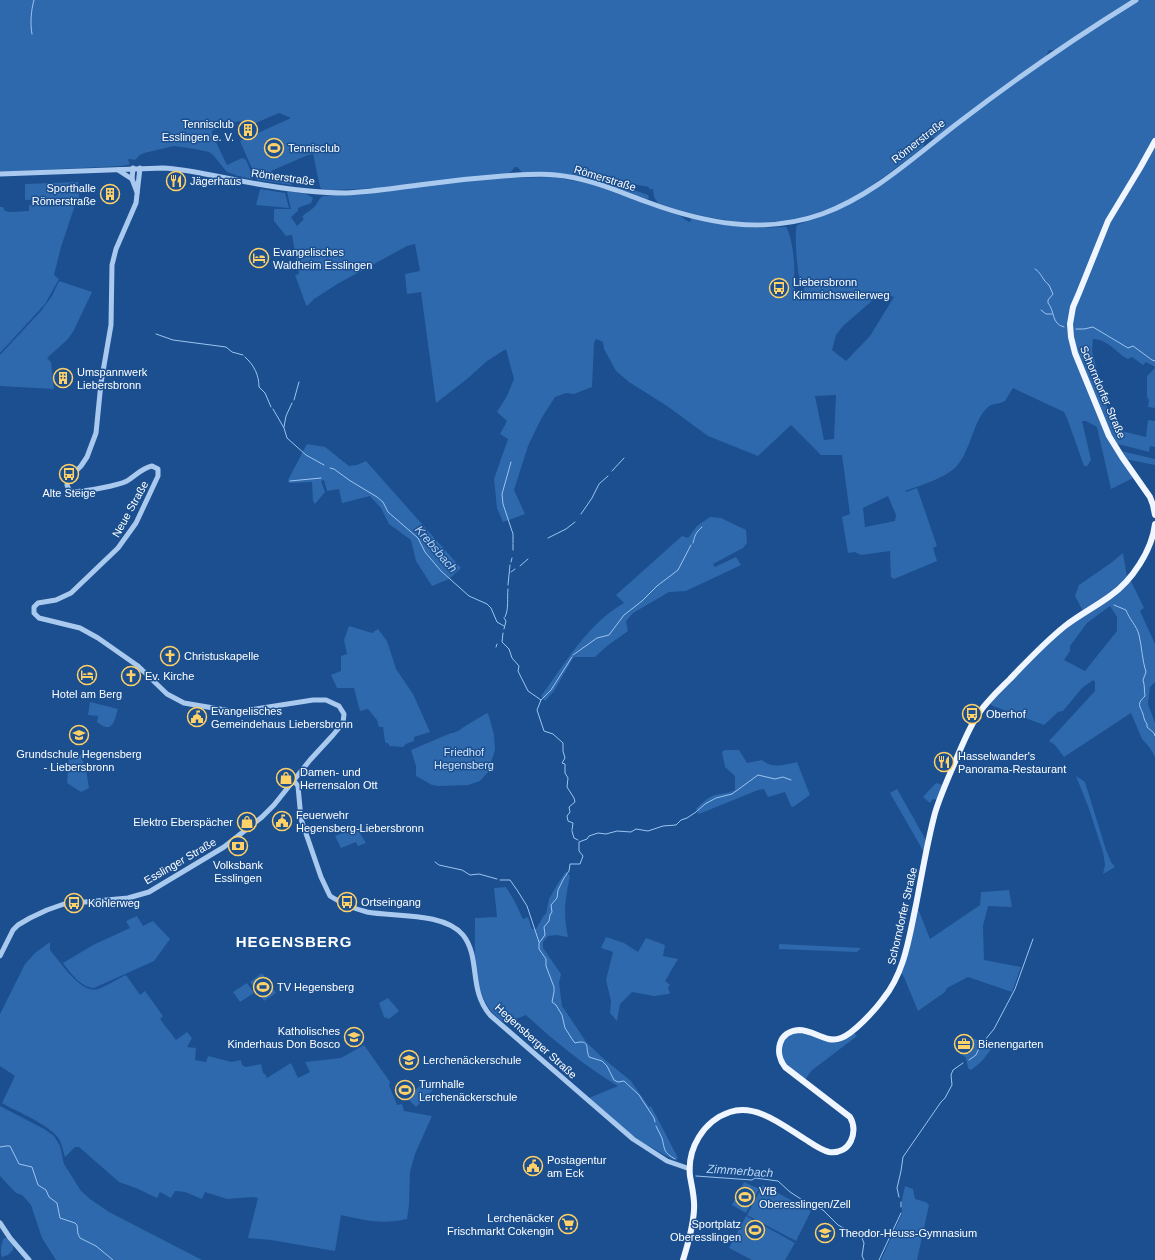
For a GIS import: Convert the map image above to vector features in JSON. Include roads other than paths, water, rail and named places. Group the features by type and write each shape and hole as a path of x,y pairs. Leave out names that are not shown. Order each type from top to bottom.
{"main road":[{"name":"Schorndorfer Straße","path":"1155,141 1111,214 1073,307 1070,324 1075,353 1107,432 1119,453 1150,498 1155,515"},
{"name":"Schorndorfer Straße","path":"683,1260 694,1210 694,1197 690,1169 692,1151 702,1131 719,1117 735,1111 747,1110 762,1114 827,1151 839,1151 850,1144 853,1139 854,1132 853,1123 850,1117 785,1067 779,1056 780,1044 788,1034 799,1030 807,1031 828,1039 841,1038 848,1035 886,996 895,981 904,957 937,807 956,759 973,722 987,702 1048,642 1071,622 1111,596 1123,584 1146,551 1155,524"}],"street":[{"name":"Römerstraße","path":"0,174 133,168 176,169 287,189 334,193 376,191 492,177 553,175 592,182 674,211 719,222 758,225 792,222 833,210 861,195 891,175 1014,82 1068,44 1136,0"},
{"path":"133,168 132,179 137,192"},
{"name":"Neue Straße","path":"135,663 92,634 75,627 38,618 34,614 33,609 38,603 56,600 71,593 121,545 136,524 158,476 158,469 152,466 116,485 74,492 69,489 67,485 68,480 87,457 96,433 100,382 112,320 112,265 116,249 134,207 140,168"},
{"path":"116,169 125,173 132,179"},
{"name":"Esslinger Straße","path":"0,956 8,939 17,927 41,912 66,904 135,896 149,892 226,846 266,814 312,757 343,723 343,712 340,707 326,700 317,700 240,712 189,704 169,696 135,663"},
{"name":"Hegensberger Straße","path":"294,780 298,786 301,819 329,896 365,911 438,920 454,927 468,944 472,956 478,994 490,1015 633,1139 667,1161 690,1169"},
{"path":"0,1223 29,1260"}],"waterway":[{"path":"32,34 31,17 34,0"},
{"path":"1035,269 1049,285 1053,294 1048,300 1048,303 1055,320 1064,327"},
{"path":"1041,310 1046,314 1052,314"},
{"path":"1076,329 1093,327 1128,348 1133,346 1155,361"},
{"name":"Krebsbach","path":"156,334 173,340 226,347 232,352 243,355"},
{"name":"Krebsbach","path":"245,357 255,370 259,387 265,393 271,407"},
{"path":"294,400 299,382"},
{"path":"284,427 286,416 292,403"},
{"name":"Krebsbach","path":"273,409 284,428 287,438 306,455 324,465"},
{"path":"612,471 624,458"},
{"path":"511,462 502,494 503,504 513,534 513,543"},
{"name":"Krebsbach","path":"330,468 334,469 383,502 388,512 418,538 425,552 441,571 469,596 487,604 491,608 497,622 504,626"},
{"path":"581,514 592,498 599,484 608,476"},
{"path":"290,481 321,478"},
{"path":"548,538 566,529 575,522"},
{"path":"693,543 695,536 702,527"},
{"path":"513,544 513,550"},
{"path":"573,655 597,638 609,635 624,615 678,570 691,545"},
{"path":"511,562 512,558"},
{"path":"520,566 528,559"},
{"path":"508,585 510,565"},
{"path":"511,572 515,569"},
{"path":"505,617 508,589"},
{"path":"1114,605 1126,610 1138,632 1146,672 1143,680 1145,696 1141,701 1140,706 1147,727 1154,733 1155,736"},
{"name":"Krebsbach","path":"504,618 506,621 504,629"},
{"name":"Krebsbach","path":"503,633 502,642 509,649 512,658 519,666 518,671 528,691 541,700 537,710 544,731 553,734 563,743 565,758 562,763 565,764 565,773 568,778 567,787 575,802 569,807 570,812 567,816 568,821 573,823 572,830"},
{"path":"541,700 551,690 572,657"},
{"name":"Zimmerbach","path":"655,1122 639,1095 624,1081 618,1082 614,1080 607,1066 602,1061 589,1057 585,1043 574,1042 565,1028 562,1015 556,1005 552,1002 554,987 546,966 546,959 539,949 539,943 545,935 544,927 549,921 552,912 551,905 557,898 558,890 569,871 570,864 580,864 583,856 579,851 579,842 587,839 589,836 598,833 606,834 617,831 631,832 636,829 648,831 663,826 676,825 681,820 696,812 705,804 716,798 732,794 758,775 775,779 783,777 791,780"},
{"name":"Krebsbach","path":"572,831 574,838 578,840"},
{"path":"435,862 439,865 462,870 470,875 479,874 497,879"},
{"path":"500,880 510,880 517,890 527,906 539,942"},
{"path":"969,1060 976,1055 980,1046 994,1029 1015,989 1033,939"},
{"path":"899,1197 897,1188 903,1157 945,1098 952,1085 951,1075 953,1070 963,1063"},
{"name":"Zimmerbach","path":"656,1126 662,1138 665,1150 675,1159"},
{"path":"0,1147 10,1146 19,1164 32,1167 38,1185 46,1190 49,1197 57,1203 60,1218 75,1223 77,1225 80,1238 96,1246 113,1260"},
{"name":"Zimmerbach","path":"696,1176 752,1180 755,1178 778,1181 790,1192 823,1210 838,1225 862,1238 864,1243 862,1256 864,1260"},
{"path":"901,1202 901,1207"},
{"path":"879,1260 901,1213"}],"place":[{"name":"Tennisclub Esslingen e. V.","path":"248,130"},
{"name":"Tennisclub","path":"274,148"},
{"name":"Jägerhaus","path":"176,181"},
{"name":"Sporthalle Römerstraße","path":"110,194"},
{"name":"Evangelisches Waldheim Esslingen","path":"259,258"},
{"name":"Liebersbronn Kimmichsweilerweg","path":"779,288"},
{"name":"Umspannwerk Liebersbronn","path":"63,378"},
{"name":"Alte Steige","path":"69,474"},
{"name":"Christuskapelle","path":"170,656"},
{"name":"Hotel am Berg","path":"87,675"},
{"name":"Ev. Kirche","path":"131,676"},
{"name":"Oberhof","path":"972,714"},
{"name":"Evangelisches Gemeindehaus Liebersbronn","path":"197,717"},
{"name":"Grundschule Hegensberg - Liebersbronn","path":"79,735"},
{"name":"Hasselwander's Panorama-Restaurant","path":"944,762"},
{"name":"Damen- und Herrensalon Ott","path":"286,778"},
{"name":"Feuerwehr Hegensberg-Liebersbronn","path":"282,821"},
{"name":"Elektro Eberspächer","path":"247,822"},
{"name":"Volksbank Esslingen","path":"238,846"},
{"name":"Ortseingang","path":"347,902"},
{"name":"Kohlerweg","path":"74,903"},
{"name":"TV Hegensberg","path":"263,987"},
{"name":"Katholisches Kinderhaus Don Bosco","path":"354,1037"},
{"name":"Bienengarten","path":"964,1044"},
{"name":"Lerchenäckerschule","path":"409,1060"},
{"name":"Turnhalle Lerchenäckerschule","path":"405,1090"},
{"name":"Postagentur am Eck","path":"533,1166"},
{"name":"VfB Oberesslingen/Zell","path":"745,1197"},
{"name":"Lerchenäcker Frischmarkt Cokengin","path":"568,1224"},
{"name":"Sportplatz Oberesslingen","path":"755,1230"},
{"name":"Theodor-Heuss-Gymnasium","path":"825,1233"}],"district":[{"name":"HEGENSBERG","path":"294,942"}],"park label":[{"name":"Friedhof Hegensberg","path":"464,758"}]}
